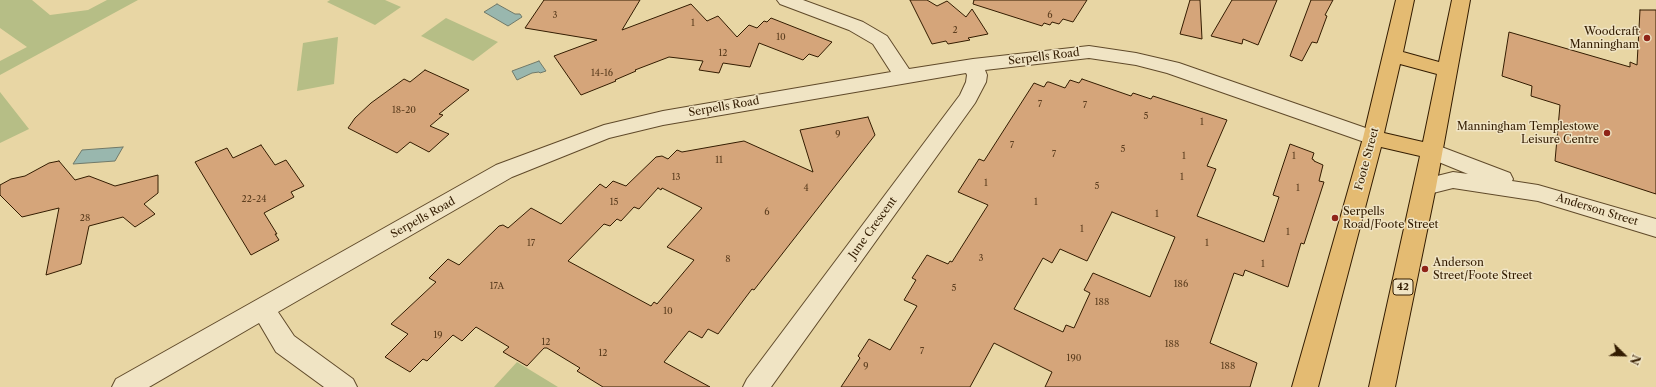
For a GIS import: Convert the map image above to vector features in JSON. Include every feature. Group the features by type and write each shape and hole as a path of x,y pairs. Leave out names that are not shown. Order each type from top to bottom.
{"main road":[{"name":"Foote Street","path":"1305,387 1373,138 1405,0"},
{"name":"42","path":"1382,387 1425,187 1461,0"},
{"path":"1392,55 1448,71"},
{"path":"1373,138 1432,151"}],"street":[{"path":"786,0 856,26 880,40 904,76"},
{"name":"Serpells Road","path":"125,387 504,172 604,132 663,118 973,65 1089,52 1136,59 1172,68 1373,138"},
{"name":"June Crescent","path":"756,387 968,98 976,82 977,75 973,65"},
{"name":"Anderson Street","path":"1432,151 1538,193 1656,228"},
{"name":"Anderson Street","path":"1425,187 1453,180 1538,193"},
{"path":"264,307 271,322 285,344 344,387"}],"green space":[{"path":"0,0 32,0 50,15 88,10 107,0 138,0 0,75 0,61 27,47 0,28"},
{"path":"330,0 385,0 401,7 375,25 327,2"},
{"path":"446,18 498,42 473,61 421,36"},
{"path":"338,37 334,84 297,91 303,43"},
{"path":"0,92 29,129 0,143"},
{"path":"517,362 558,387 494,387"}],"water":[{"path":"497,4 515,14 520,14 522,17 508,26 484,12"},
{"path":"539,61 546,71 532,73 517,80 512,71"},
{"path":"123,147 115,161 73,164 82,150"}],"building":[{"path":"544,0 640,0 622,30 691,4 707,21 718,16 737,37 749,25 757,28 764,21 767,22 771,18 832,42 818,57 809,54 803,60 759,43 750,67 723,63 719,73 699,70 703,61 669,57 635,70 636,71 615,80 616,81 581,95 554,56 597,40 525,28"},
{"path":"910,0 927,0 937,6 947,1 966,17 972,9 988,34 968,38 970,40 948,44 946,41 932,44"},
{"path":"974,0 1087,0 1073,22 1063,19 1059,24 1052,22 1050,25 1044,23 1042,26 973,4"},
{"path":"1190,0 1200,0 1202,39 1180,34"},
{"path":"1232,0 1277,0 1258,45 1243,39 1242,44 1211,36"},
{"path":"1311,0 1333,0 1325,15 1327,16 1317,43 1312,42 1302,61 1290,56"},
{"name":"Manningham Templestowe Leisure Centre","path":"1640,10 1656,10 1656,194 1555,161 1560,105 1531,96 1532,86 1502,76 1509,32 1630,67 1630,62 1637,65"},
{"path":"425,70 469,90 439,114 443,115 430,126 449,134 429,152 410,142 397,153 348,128 355,118 371,103 404,79 410,82"},
{"path":"1082,79 1131,96 1133,93 1151,99 1153,96 1227,120 1207,166 1216,169 1197,216 1264,242 1279,197 1273,195 1290,144 1314,153 1312,159 1323,165 1319,181 1324,182 1304,244 1301,243 1288,287 1245,270 1243,276 1234,273 1210,343 1257,363 1250,387 1045,387 1052,372 994,343 970,387 841,387 860,358 858,356 869,339 890,350 917,306 904,300 916,280 912,278 927,255 948,264 950,261 952,262 988,205 958,192 979,159 984,161 1034,83 1044,87 1047,82 1049,82 1065,88 1070,80 1079,83","holes":["1112,212 1175,237 1150,297 1093,273 1084,290 1090,293 1074,328 1066,325 1063,332 1014,309 1043,258 1052,263 1060,249 1087,261"]},
{"path":"868,117 875,135 718,334 708,329 702,338 689,331 664,362 710,387 603,387 577,371 580,368 547,348 544,348 527,366 503,352 509,347 476,327 462,341 453,335 427,361 423,359 410,372 385,357 408,334 391,324 436,282 429,278 448,259 459,265 499,226 503,225 508,228 531,208 561,224 600,184 606,188 613,181 626,186 656,157 662,156 668,159 677,150 682,152 744,141 813,172 800,130","holes":["658,188 661,190 662,188 702,208 667,247 694,260 657,304 654,302 651,306 568,261 604,224 610,226 617,219 621,221 634,207 639,209"]},
{"path":"261,145 275,165 286,160 304,186 291,192 294,197 264,213 279,240 251,255 195,162 227,148 233,158"},
{"path":"59,161 75,180 89,176 115,186 158,175 158,193 144,204 155,214 135,227 123,217 89,226 81,264 46,275 59,208 22,217 0,195 0,185 11,179 25,176 49,163"}],"place":[{"name":"Woodcraft Manningham","path":"1647,38"},
{"name":"Manningham Templestowe Leisure Centre","path":"1607,133"},
{"name":"Serpells Road/Foote Street","path":"1335,218"},
{"name":"Anderson Street/Foote Street","path":"1425,269"}]}
